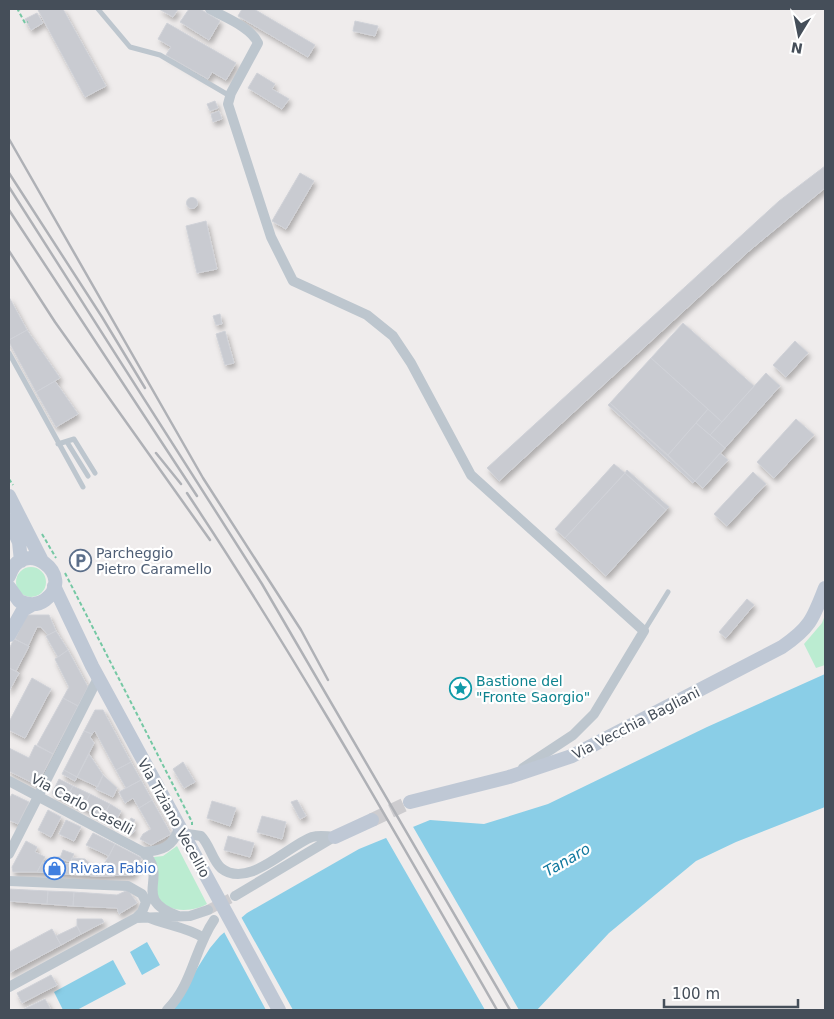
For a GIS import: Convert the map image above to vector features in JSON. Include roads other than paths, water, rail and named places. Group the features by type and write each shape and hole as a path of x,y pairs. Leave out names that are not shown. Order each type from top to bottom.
{"main road":[{"path":"11,491 42,560 54,574 54,586 72,625"},
{"path":"9,522 19,542 13,568"},
{"path":"13,568 28,558 42,560"},
{"path":"9,635 22,610 48,598 54,586"},
{"name":"Via Vecchia Bagliani","path":"410,802 509,777 572,756 782,648 808,626 825,588"},
{"path":"9,592 20,602 57,605 72,625"},
{"name":"Via Tiziano Vecellio","path":"72,625 98,678 184,831 229,919 279,1010"},
{"path":"335,837 372,820"}],"street":[{"path":"210,9 242,28 254,37 258,44 230,96 229,110 277,251 294,281 367,315 393,336 411,363 471,475 644,631 594,714 573,735 509,777"},
{"path":"9,854 98,678"},
{"name":"Via Carlo Caselli","path":"9,782 143,852"},
{"path":"143,852 158,851 169,847 176,837 184,831 201,836 206,840 219,866 231,873 239,874 254,871 311,837 335,837"},
{"path":"235,896 335,837"},
{"path":"143,852 150,859 154,868 152,893 156,904 165,911 178,916"},
{"path":"9,881 128,886 142,894 146,902 140,917"},
{"path":"9,987 140,917 198,914 208,910"},
{"path":"140,917 159,924 197,933 204,938"},
{"path":"167,1010 185,988 204,938 214,920"}],"lane":[{"path":"98,9 130,46 160,55 230,96"},
{"path":"9,353 83,487"},
{"path":"58,444 74,439 95,473"},
{"path":"67,442 88,476"},
{"path":"644,631 668,592"}],"water":[{"name":"Tanaro","path":"825,674 825,807 736,842 696,861 609,933 537,1010 171,1010 210,948 220,936 247,913 359,849 430,820 484,824 548,804 707,727"},
{"path":"147,942 160,965 142,975 130,952"},
{"path":"113,960 126,984 77,1010 63,1010 54,992"}],"tunnel":[{"path":"372,820 410,802"},
{"path":"208,910 235,896"}],"railway":[{"path":"9,139 203,478 301,630 328,680"},
{"path":"9,173 102,317 145,388"},
{"path":"9,187 262,584 510,1010"},
{"path":"9,210 197,496"},
{"path":"9,251 55,322 210,540"},
{"path":"156,453 181,484"},
{"path":"187,493 307,684 497,1010"}],"place":[{"name":"Parcheggio Pietro Caramello","path":"80,561"},
{"name":"Bastione del \"Fronte Saorgio\"","path":"460,689"},
{"name":"Rivara Fabio","path":"54,868"}]}
